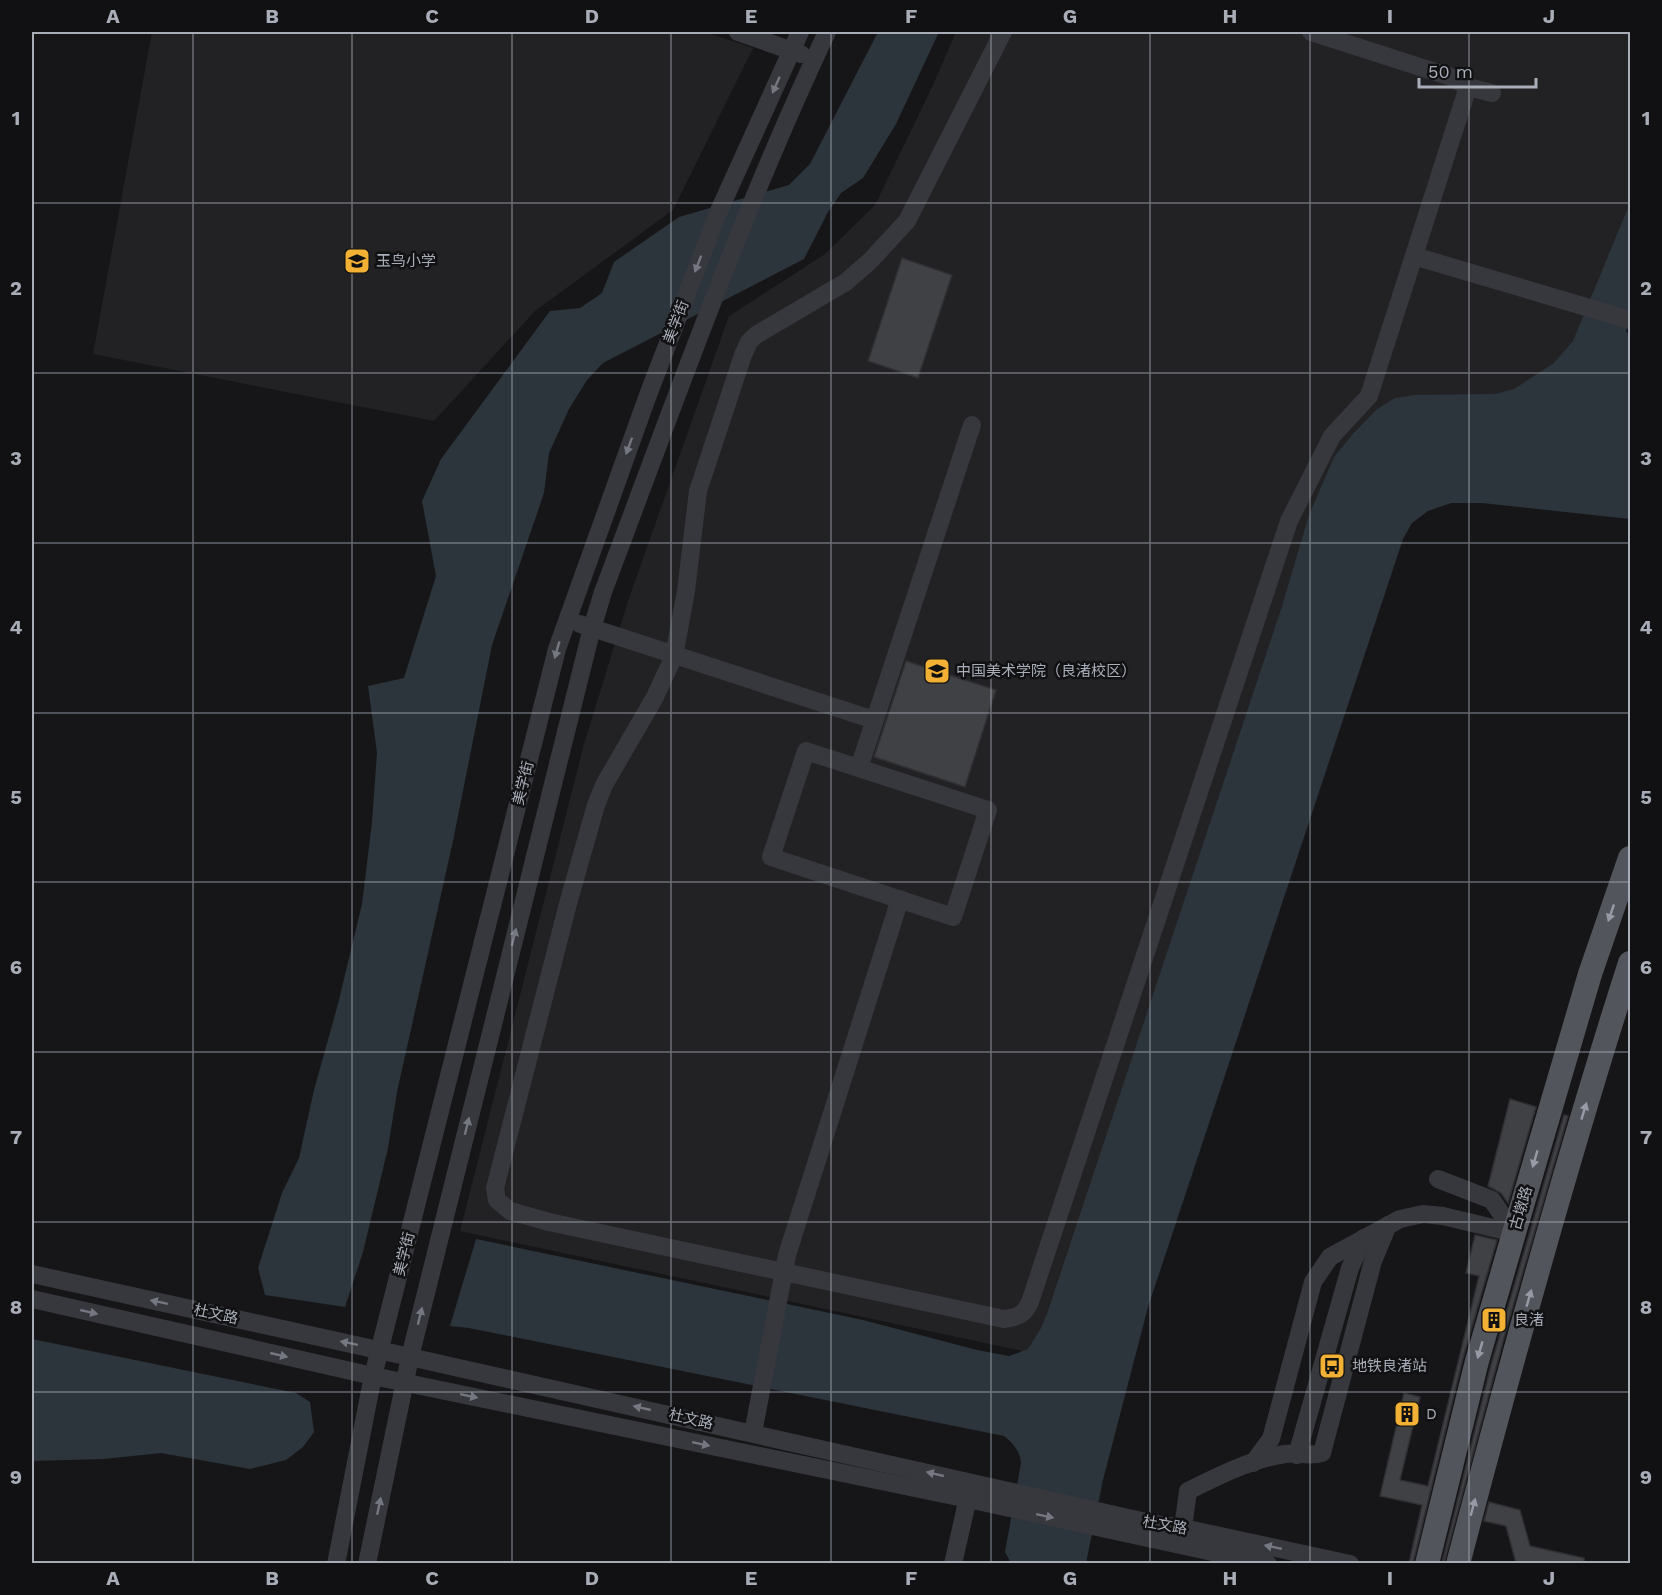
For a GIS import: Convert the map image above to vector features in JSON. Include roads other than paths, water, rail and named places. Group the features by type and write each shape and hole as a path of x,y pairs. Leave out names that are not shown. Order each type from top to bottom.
{"main road":[{"name":"古墩路","path":"1427,1563 1477,1361 1590,974 1630,858"},
{"path":"1458,1563 1514,1351 1630,963"}],"street":[{"path":"738,32 794,37 821,45"},
{"path":"1003,32 907,221 877,255 846,282 748,342 698,491 686,591 674,656 655,696 604,785 596,805 495,1188 497,1200 510,1210 549,1222 1004,1319 1018,1317 1026,1311 1289,521 1332,436 1369,396 1468,87"},
{"path":"1311,32 1451,76 1468,87 1492,93"},
{"name":"美学街","path":"336,1563 373,1376 554,660 648,394 714,224 794,37"},
{"name":"美学街","path":"367,1563 410,1356 592,628 603,592 733,247 794,101 821,45"},
{"path":"1414,256 1630,320"},
{"path":"859,768 972,425"},
{"path":"567,620 874,720"},
{"path":"806,750 859,768 988,810 953,916 771,857 806,750"},
{"path":"753,1433 787,1254 900,899"},
{"path":"1438,1179 1492,1200 1514,1233"},
{"path":"1253,1463 1271,1439 1313,1282 1330,1257 1400,1218 1423,1214 1443,1216 1514,1233"},
{"path":"1183,1528 1188,1491 1253,1463 1286,1454 1311,1456 1322,1453 1373,1261 1388,1225"},
{"path":"1297,1455 1350,1268 1364,1238"},
{"name":"杜文路","path":"32,1274 753,1433 990,1495 1154,1531 1268,1563"},
{"name":"杜文路","path":"32,1299 404,1383 970,1490"},
{"path":"953,1563 970,1490"},
{"name":"杜文路","path":"1154,1531 1183,1528 1350,1563"}],"place":[{"name":"玉鸟小学","path":"357,261"},
{"name":"中国美术学院（良渚校区）","path":"937,671"},
{"name":"良渚","path":"1494,1320"},
{"name":"地铁良渚站","path":"1332,1366"},
{"name":"D","path":"1407,1414"}]}
